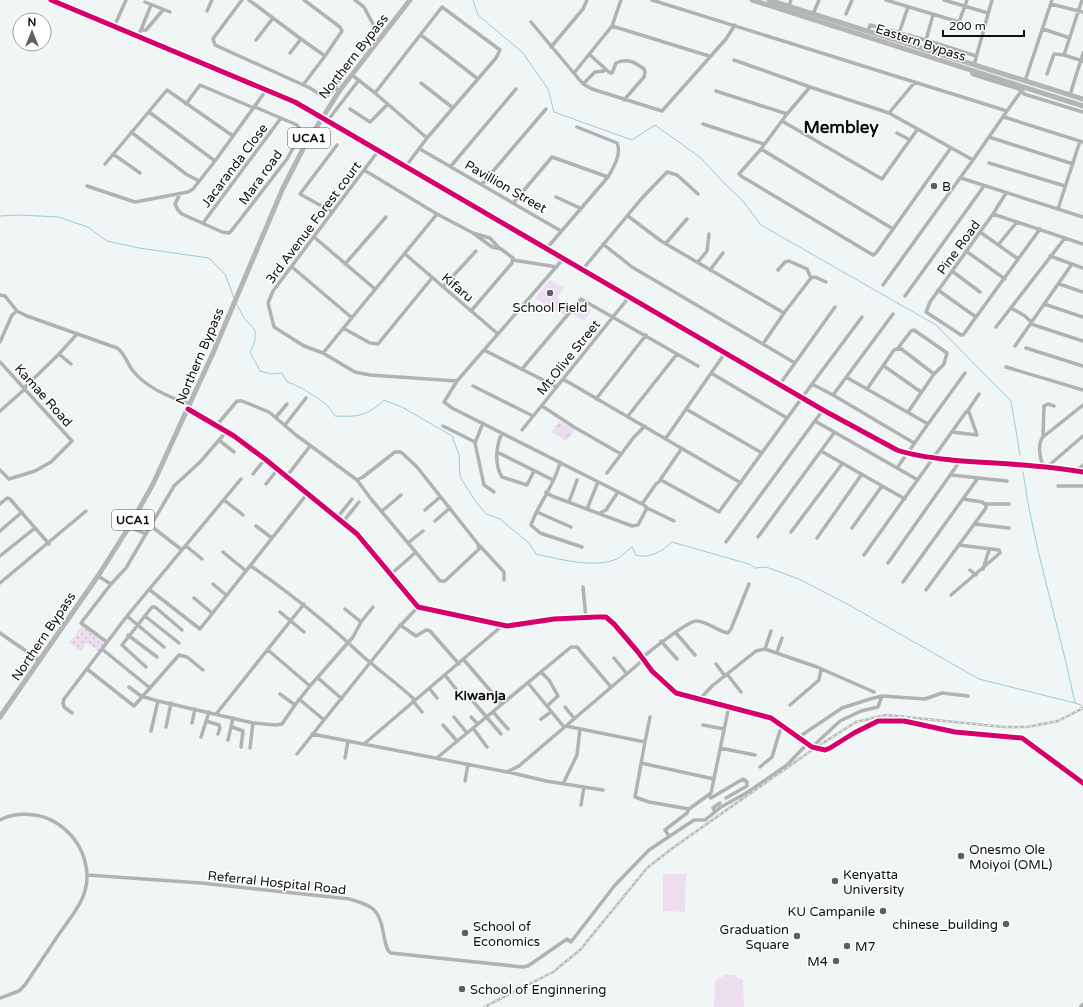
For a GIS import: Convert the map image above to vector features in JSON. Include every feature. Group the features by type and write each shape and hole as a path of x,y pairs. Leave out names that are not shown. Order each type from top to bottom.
{"main road":[{"name":"Northern Bypass","path":"0,717 98,576 154,484 287,181 322,116 338,89 352,75 410,0"},
{"name":"Eastern Bypass","path":"752,0 1083,99"},
{"name":"Eastern Bypass","path":"769,0 868,31 973,67 1022,89 1060,102 1083,106"},
{"path":"1006,82 1008,76"}],"street":[{"path":"51,0 267,89 322,116 802,398 891,448 907,454 933,458 1047,466 1083,472"},
{"path":"114,27 126,0"},
{"path":"207,11 212,0"},
{"path":"242,0 213,39 215,44 303,85 325,97 338,89 337,84 347,70"},
{"path":"249,0 325,56"},
{"path":"355,0 364,8 373,24"},
{"path":"551,46 583,9 587,0"},
{"path":"574,73 612,26 621,0"},
{"path":"652,0 1007,111"},
{"path":"789,6 791,0"},
{"path":"813,14 819,0"},
{"path":"846,14 852,0"},
{"path":"886,0 960,22 967,0"},
{"path":"898,33 906,6 906,0"},
{"path":"944,0 988,13"},
{"path":"883,285 961,178 1022,89 972,74 992,0"},
{"path":"1064,55 1082,0"},
{"path":"303,85 341,34 342,29 306,1"},
{"path":"145,2 170,12"},
{"path":"1025,81 1052,2 1083,12"},
{"path":"138,37 151,5"},
{"path":"376,93 443,7 492,43 500,51 427,138 406,166"},
{"path":"141,30 146,30 163,10"},
{"path":"926,40 933,15"},
{"path":"256,40 273,18"},
{"path":"531,22 583,84 592,89 624,100 662,111 709,56 726,39 735,25"},
{"path":"868,31 870,25 926,40 976,56"},
{"path":"612,26 709,56"},
{"path":"1043,29 1070,38"},
{"path":"901,42 903,34"},
{"path":"421,35 478,79"},
{"path":"290,54 301,39"},
{"path":"1070,95 1083,53"},
{"path":"589,54 606,71"},
{"path":"1047,74 1054,54 1082,60"},
{"path":"583,84 595,72 601,70 612,73 616,63 624,60 629,61 645,70 644,77 624,100"},
{"path":"734,60 889,113 950,149 973,160"},
{"path":"352,75 376,93 427,138"},
{"path":"328,120 359,80"},
{"path":"889,113 915,82"},
{"path":"421,83 453,108"},
{"name":"Mara road","path":"186,104 200,85 281,118 296,126 302,132 287,159 250,209 229,233 222,232 202,223"},
{"path":"810,87 787,114 761,149 739,174 766,193 873,255 876,253 950,149"},
{"path":"451,166 516,88"},
{"path":"87,186 135,202 190,191 215,161 267,89"},
{"path":"105,164 167,90 233,136"},
{"path":"716,91 787,114"},
{"path":"1060,102 1083,112"},
{"path":"350,109 370,122 388,104"},
{"path":"482,184 546,109"},
{"path":"149,112 215,161"},
{"path":"1004,117 1082,142 1058,209"},
{"name":"Jacaranda Close","path":"202,223 281,118"},
{"path":"782,121 882,179 918,130"},
{"path":"702,124 764,144"},
{"path":"546,248 608,177 615,164 618,144 577,128"},
{"path":"131,132 186,174 199,181"},
{"path":"897,133 910,140"},
{"path":"989,137 1073,164"},
{"path":"332,212 300,194 337,145"},
{"name":"Pavillion Street","path":"420,148 562,231"},
{"path":"761,149 893,228"},
{"name":"3rd Avenue Forest court","path":"379,150 268,299 273,324 277,330 304,346 321,352 358,373 457,381"},
{"path":"114,154 140,173"},
{"path":"514,202 552,157 608,177"},
{"path":"989,163 1066,186"},
{"path":"364,170 437,214 473,233 492,247 499,248 513,260 557,267"},
{"path":"583,269 603,244 667,172 677,175 698,194"},
{"path":"961,178 1058,209 1083,215"},
{"path":"905,296 984,186"},
{"name":"Pine Road","path":"976,317 961,335 926,312 926,308 993,214 1006,193"},
{"path":"180,194 175,202 178,210 202,223"},
{"path":"556,197 580,208"},
{"path":"321,352 343,328 437,214"},
{"path":"993,214 1083,244"},
{"path":"628,216 666,244 784,313"},
{"path":"345,264 386,217"},
{"path":"666,244 687,219"},
{"path":"998,245 1017,222"},
{"path":"938,290 976,317 1040,229"},
{"path":"980,232 1018,259"},
{"path":"698,262 707,251 710,234"},
{"path":"314,237 375,289"},
{"path":"996,327 1065,238"},
{"path":"603,244 632,267 796,364"},
{"path":"443,287 476,251"},
{"path":"966,251 1004,279"},
{"path":"710,270 722,253"},
{"name":"Kifaru","path":"405,254 498,334"},
{"path":"1050,256 1083,268"},
{"path":"564,258 457,381 444,402 448,406 674,521"},
{"path":"471,311 513,260"},
{"path":"778,270 787,261 789,261 807,269 811,278"},
{"path":"1015,346 1072,264"},
{"path":"292,267 351,318"},
{"path":"952,271 980,292"},
{"path":"811,278 815,277 826,282"},
{"path":"343,328 370,343 378,344 432,278"},
{"path":"763,344 784,313 811,278"},
{"path":"1059,284 1083,292"},
{"path":"0,295 5,296 17,311 117,348 122,352 133,371 140,378 160,391 190,404"},
{"name":"Mt.Olive Street","path":"522,430 629,297"},
{"path":"522,369 580,299 646,335 698,366"},
{"path":"1044,304 1083,317"},
{"path":"780,384 796,364 835,307"},
{"path":"1011,308 1025,316 1031,323 1083,341"},
{"path":"0,342 12,315 17,311"},
{"path":"833,395 893,314"},
{"path":"660,480 718,512 862,317"},
{"path":"867,389 894,350 898,348 911,331 914,330 947,353 944,364 934,374 908,412"},
{"path":"0,411 59,354 77,334"},
{"path":"596,399 646,335"},
{"path":"898,348 934,374"},
{"path":"1026,348 1083,366"},
{"path":"484,350 557,387"},
{"path":"666,438 725,353"},
{"path":"59,354 71,364"},
{"path":"628,416 677,354"},
{"name":"Kamae Road","path":"0,363 25,388 72,441 51,462 35,471 9,479 0,470"},
{"path":"884,366 921,392"},
{"path":"1006,367 1083,390"},
{"path":"898,468 914,443 965,373"},
{"path":"711,374 787,418"},
{"path":"846,377 928,424"},
{"path":"563,379 666,438 740,483"},
{"path":"812,384 914,443"},
{"path":"473,386 533,416"},
{"path":"864,555 979,394"},
{"path":"284,425 306,398"},
{"path":"216,426 231,406 240,400 261,408 276,417 310,446 357,480 415,553 440,581 443,582 476,552 480,546"},
{"path":"276,417 287,404"},
{"path":"1043,437 1044,406 1048,404 1054,406"},
{"path":"1043,466 1040,440 1083,405"},
{"path":"542,406 574,427 621,454"},
{"path":"188,409 234,436 265,459 360,537 418,607 503,626 554,619 608,618 642,659 665,684 676,693 772,718 812,747 825,750 878,721 904,722 955,732 1022,738 1083,783"},
{"path":"686,409 762,453"},
{"path":"726,542 823,410"},
{"path":"952,432 977,435 970,414 967,412"},
{"path":"815,421 918,480"},
{"path":"483,423 475,442 484,485 494,492"},
{"path":"443,426 475,442"},
{"path":"607,473 645,426"},
{"path":"108,642 81,623 111,584 126,568 174,486 220,440 226,432"},
{"path":"502,433 497,452 500,473 503,478 527,485 534,471"},
{"path":"758,537 834,433"},
{"path":"1047,466 1083,436"},
{"path":"220,440 234,452"},
{"path":"287,476 310,446"},
{"path":"643,504 649,493 682,448"},
{"path":"357,480 399,451 417,467 480,546 504,572 504,580"},
{"path":"497,452 553,480"},
{"path":"821,452 905,499"},
{"path":"253,474 265,459"},
{"path":"888,563 952,475 960,460"},
{"path":"560,462 531,525 535,530 556,539 582,547"},
{"path":"791,532 842,464"},
{"path":"1076,471 1083,465"},
{"path":"266,484 278,469"},
{"path":"816,538 862,474"},
{"path":"952,475 1007,481"},
{"path":"903,582 978,478"},
{"path":"72,713 64,707 63,703 102,649 127,616 241,479"},
{"path":"569,502 577,480"},
{"path":"587,509 598,482"},
{"path":"852,528 882,486"},
{"path":"1058,486 1083,486"},
{"path":"546,492 552,496 635,526 638,525 647,508"},
{"path":"600,513 606,510 618,492"},
{"path":"150,590 200,629 307,494"},
{"path":"382,511 401,495"},
{"path":"425,510 440,497"},
{"path":"0,504 9,498 49,544"},
{"path":"337,518 352,499"},
{"path":"963,499 985,504 1009,504"},
{"path":"224,500 243,515"},
{"path":"342,523 359,502"},
{"path":"926,590 984,512 985,504"},
{"path":"434,521 450,508"},
{"path":"0,583 49,544 86,511"},
{"path":"0,531 22,512"},
{"path":"536,512 571,527"},
{"path":"974,524 1010,528"},
{"path":"151,526 182,550"},
{"path":"256,526 272,538"},
{"path":"129,527 146,534"},
{"path":"0,556 35,528"},
{"path":"408,544 423,531"},
{"path":"951,595 1000,554 999,550 989,550 959,545"},
{"path":"186,546 202,559"},
{"path":"982,570 989,550"},
{"path":"223,552 246,571"},
{"path":"391,574 415,553"},
{"path":"251,566 304,604 414,700 422,712"},
{"path":"970,570 976,575"},
{"path":"98,576 111,584"},
{"path":"213,584 226,595"},
{"path":"507,772 519,766 565,727 627,674 661,641 695,621 728,633 732,629 749,584"},
{"path":"583,588 586,618"},
{"path":"194,598 212,613"},
{"path":"217,713 304,604"},
{"path":"146,667 122,645 128,635 144,616 154,606 182,630"},
{"path":"130,687 144,696 158,701 217,713 242,721 280,725 299,699 348,642 373,607"},
{"path":"297,754 342,699 370,661 400,625 418,607"},
{"path":"345,609 361,622"},
{"path":"280,612 304,632"},
{"path":"127,616 164,647"},
{"path":"144,616 180,643"},
{"path":"177,625 184,617"},
{"path":"400,625 416,636 426,630 430,631 459,664"},
{"path":"364,744 503,626"},
{"path":"765,649 771,631"},
{"path":"0,633 39,660"},
{"path":"676,633 695,655"},
{"path":"128,635 157,657"},
{"path":"777,652 782,638"},
{"path":"661,641 677,659"},
{"path":"438,757 567,649 575,646 611,687"},
{"path":"102,649 150,688"},
{"path":"699,700 726,675 756,651 765,649 777,652 874,692"},
{"path":"268,650 310,686"},
{"path":"87,670 133,706 144,696 180,654 187,657 203,670"},
{"path":"614,658 627,674"},
{"path":"464,660 501,703"},
{"path":"716,664 741,692"},
{"path":"790,705 819,680 820,669"},
{"path":"541,672 549,680 558,696 547,706"},
{"path":"445,675 456,689"},
{"path":"318,678 342,699"},
{"path":"528,683 565,727 645,742"},
{"path":"429,688 437,698"},
{"path":"798,737 842,708 882,696 925,699 942,693 968,696"},
{"path":"280,694 295,705"},
{"path":"812,747 840,721 876,708 880,705 882,696"},
{"path":"299,699 324,720"},
{"path":"870,699 870,709"},
{"path":"472,700 501,734"},
{"path":"151,731 158,701"},
{"path":"166,727 171,703"},
{"path":"729,706 709,796 688,809 688,812 665,830 668,836 696,820 704,820 733,802 778,772 808,744"},
{"path":"565,707 574,718"},
{"path":"192,723 195,709"},
{"path":"201,737 209,712"},
{"path":"493,712 508,729"},
{"path":"541,719 551,712"},
{"path":"454,717 467,733"},
{"path":"471,717 478,724"},
{"path":"650,717 635,797 649,802 688,809"},
{"path":"228,740 233,718"},
{"path":"206,721 221,726 218,734"},
{"path":"241,747 244,731 242,721"},
{"path":"250,748 253,723"},
{"path":"443,724 457,741"},
{"path":"760,767 772,757 782,724"},
{"path":"703,725 724,729"},
{"path":"232,727 244,731"},
{"path":"473,728 487,747"},
{"path":"563,784 577,755 580,729"},
{"path":"312,734 438,757 563,784 603,790"},
{"path":"345,758 348,741"},
{"path":"720,748 755,756"},
{"path":"641,763 714,779"},
{"path":"465,782 468,764"},
{"path":"709,796 711,798 717,796 743,779 747,782 747,786 726,798"},
{"path":"581,805 584,787"},
{"path":"715,812 713,808 720,803"},
{"path":"0,820 24,814 41,816 54,821 76,840 83,854 87,875 81,902 25,985 19,991 0,998"},
{"name":"Referral Hospital Road","path":"87,875 201,883 350,899 367,905 379,916 383,927 386,948 391,953 523,967 528,966 566,939 571,942 615,885 634,864 649,850 668,836"}],"green space":[{"name":"School Field","path":"550,280 564,288 556,298 570,307 564,315 535,298"},
{"path":"583,303 591,311 584,321 572,314 579,304"},
{"path":"560,421 575,430 566,441 551,432"},
{"path":"83,625 106,642 99,651 87,643 81,651 69,643"},
{"path":"663,874 686,874 685,912 663,911"},
{"path":"725,975 733,975 743,980 744,1007 714,1007 715,981"}],"waterway":[{"path":"473,0 478,15 523,53 548,89 554,112 632,140 655,125 701,158 742,200 761,225 936,325 1011,401 1020,455"},
{"path":"0,216 19,215 58,217 88,227 107,241 139,248 209,258 225,274 234,298"},
{"path":"236,303 244,318 255,330 255,341 250,352 260,371 271,374 282,373 287,382 320,400 327,405 335,416 356,416 373,409 384,400 402,407 452,436 459,455 460,477 476,502 486,514 500,519 529,543 536,554 575,562 596,563 617,559 632,547 636,555 651,555 660,551 672,542 749,564 755,568 766,567 799,579 849,605 979,679 1075,703 1081,705 1083,709"},
{"path":"1023,472 1040,559 1075,703"}],"railway":[{"path":"484,1007 553,972 580,950 647,868 674,847 815,748 856,722 886,715 1004,727 1027,727 1058,721 1083,708"}],"cycle path":[{"path":"51,0 295,102 823,410 897,450 937,458 1067,469 1083,472"},
{"path":"188,409 234,436 265,459 357,534 418,607 507,626 554,619 606,617 638,652 652,671 676,693 771,718 812,747 825,750 878,721 904,721 955,732 1022,738 1083,783"}],"place":[{"name":"B","path":"934,186"},
{"name":"School Field","path":"550,293"},
{"name":"Onesmo Ole Moiyoi (OML)","path":"961,856"},
{"name":"Kenyatta University","path":"835,881"},
{"name":"KU Campanile","path":"883,911"},
{"name":"chinese_building","path":"1006,924"},
{"name":"School of Economics","path":"465,933"},
{"name":"Graduation Square","path":"797,936"},
{"name":"M7","path":"847,946"},
{"name":"M4","path":"836,961"},
{"name":"School of Enginnering","path":"462,989"}],"district":[{"name":"Membley","path":"841,127"},
{"name":"Kiwanja","path":"480,695"}]}
